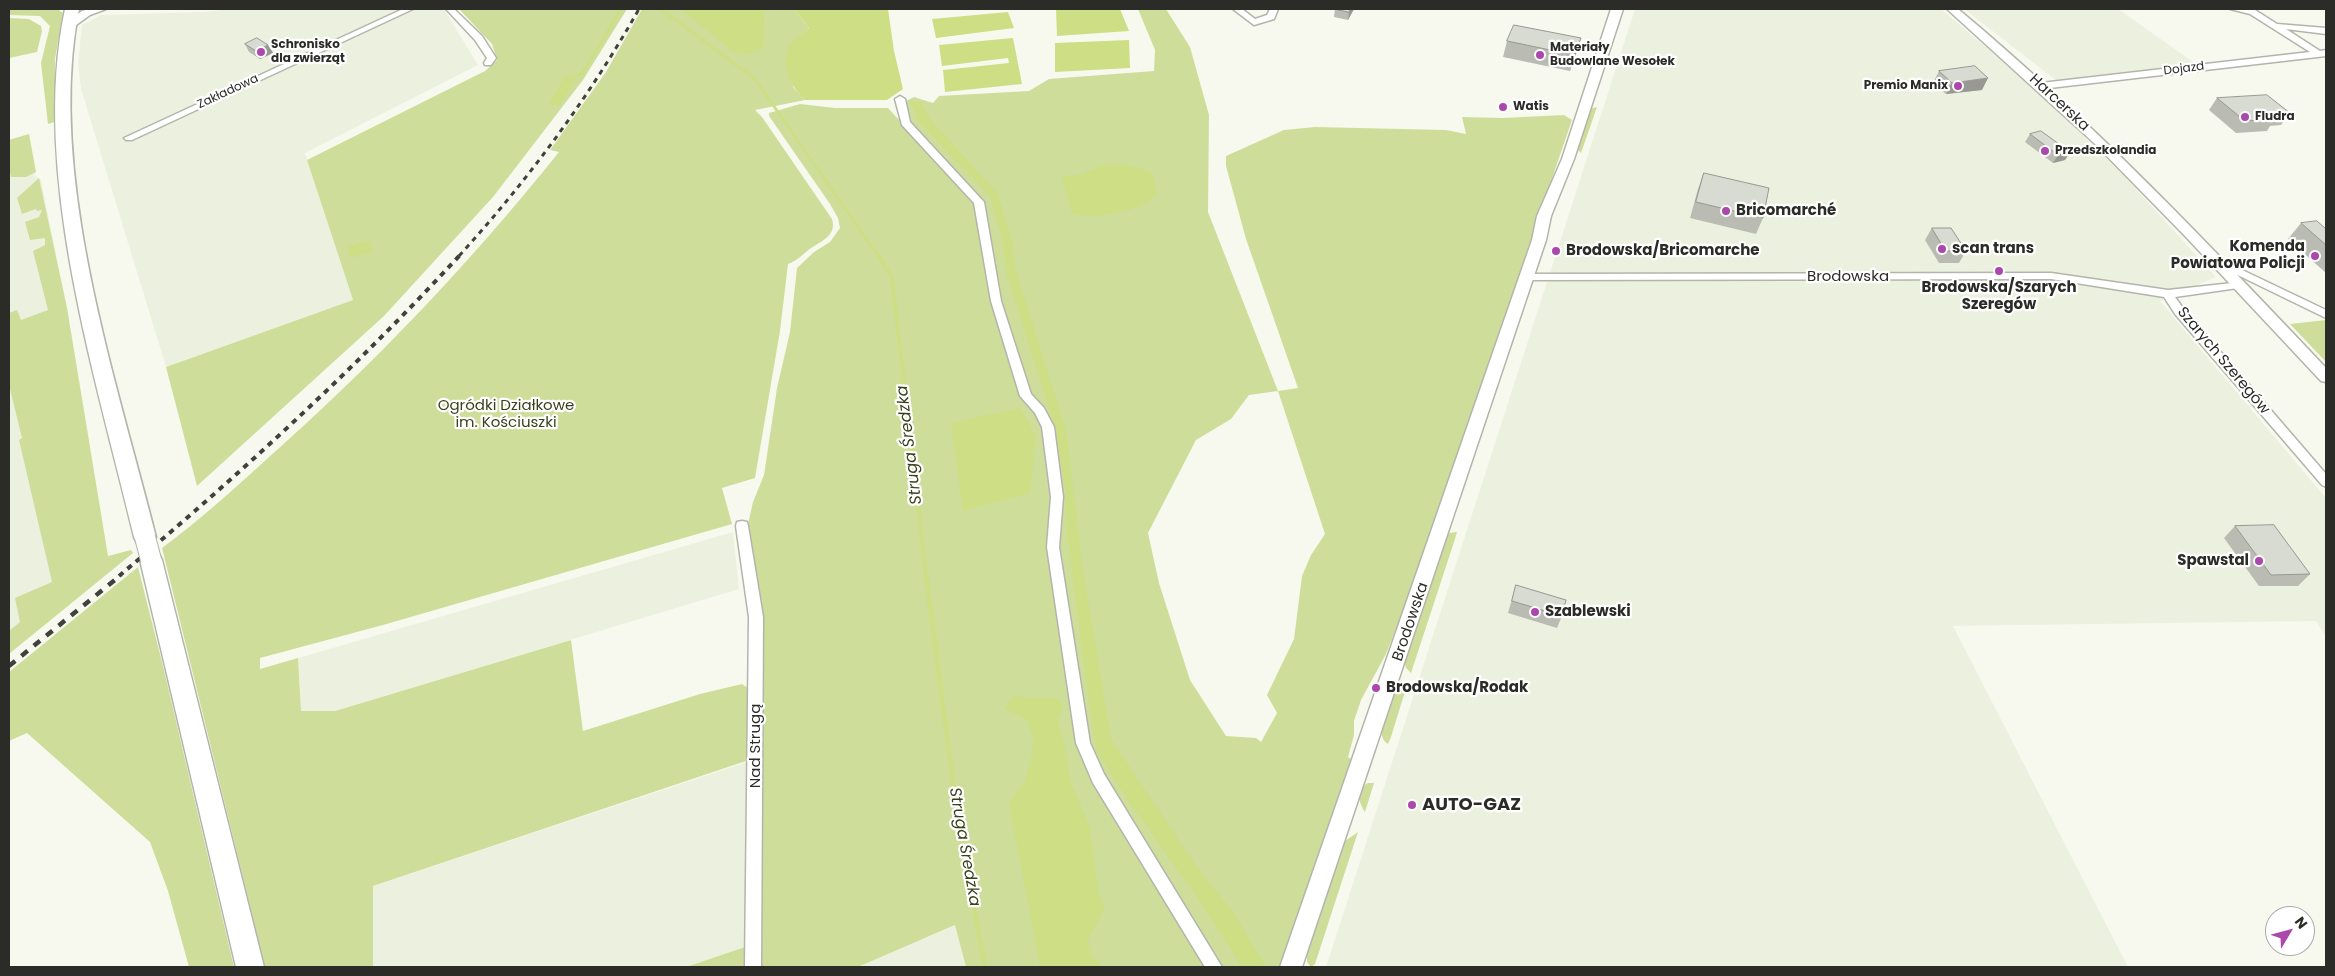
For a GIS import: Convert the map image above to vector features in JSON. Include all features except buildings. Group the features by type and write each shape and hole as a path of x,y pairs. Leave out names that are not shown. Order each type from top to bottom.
{"highway":[{"path":"70,17 64,51 63,86 68,192 84,285 250,967"}],"street":[{"path":"70,17 100,9"},
{"name":"Zakładowa","path":"129,138 409,9"},
{"path":"450,9 486,45 492,58 488,63"},
{"path":"1237,9 1254,22 1271,17 1274,9"},
{"name":"Brodowska","path":"1291,967 1414,613 1539,240 1554,217 1564,192 1568,159 1617,9"},
{"name":"Harcerska","path":"1952,9 2041,86 2159,199 2326,377"},
{"path":"2234,9 2252,12 2323,53"},
{"path":"2274,26 2326,32"},
{"name":"Dojazd","path":"2041,86 2323,53"},
{"path":"900,99 905,123 979,202 996,302 1026,396 1040,411 1048,427 1057,497 1053,547 1083,743 1098,778 1214,967"},
{"path":"2217,261 2326,314"},
{"name":"Brodowska","path":"1527,277 2051,276 2168,294"},
{"name":"Szarych Szeregów","path":"2238,284 2168,294 2179,311 2326,482"},
{"name":"Nad Strugą","path":"742,526 756,617 753,967"}],"shaded area":[{"path":"231,9 444,9 478,65 305,153 353,300 166,367 81,89 78,63 82,25 101,15 203,12"},
{"path":"681,9 764,9 763,48 747,54 733,52"},
{"path":"794,9 888,9 894,51 903,89 887,100 805,100 791,82 785,62 789,47 809,28"},
{"path":"1056,9 1120,9 1129,31 1057,36"},
{"path":"1635,9 1941,9 2039,92 2124,176 2216,277 2160,301 2326,498 2326,637 2316,621 1953,626 2128,967 1326,967"},
{"path":"1964,9 2118,9 2196,64 2057,81"},
{"path":"1008,12 1014,28 936,38 932,19"},
{"path":"1013,38 1022,84 945,92 943,70 1009,63 1008,58 942,66 939,45"},
{"path":"1129,40 1130,68 1055,72 1055,43"},
{"path":"565,76 577,77 559,106 549,104"},
{"path":"910,101 921,102 930,119 997,193 1012,239 1015,268 1066,430 1083,570 1111,739 1194,863 1233,912 1266,967 1242,967 1196,896 1130,803 1097,752 1067,535 1065,488 1056,431 1006,271 1002,238 990,196 919,122"},
{"path":"29,134 36,172 34,175 41,180 67,308 108,556 9,632 9,140"},
{"path":"1121,164 1152,173 1157,193 1142,205 1118,213 1092,216 1072,214 1062,178 1069,175 1080,175 1097,168 1098,165"},
{"path":"369,240 373,251 351,258 347,247"},
{"path":"1020,408 1036,436 1030,493 963,511 951,423"},
{"path":"733,532 739,589 335,711 301,711 298,658"},
{"path":"1015,695 1026,698 1059,698 1063,708 1058,720 1065,747 1070,780 1090,827 1098,891 1105,908 1088,939 1092,956 1103,967 1040,967 1009,803 1025,780 1034,739 1027,720 1004,709"},
{"path":"750,761 748,946 686,967 373,967 373,886"},
{"path":"956,925 966,967 858,967"}],"green space":[{"path":"9,9 57,9 63,13 55,59 55,122 48,124 41,63 50,26 40,16 9,15"},
{"path":"459,9 627,9 583,80 493,197 384,316 197,486 166,367 353,300 307,160 485,71 497,60 492,44"},
{"name":"Ogródki Działkowe im. Kościuszki","path":"642,9 794,9 809,28 790,46 793,87 805,100 755,110 762,117 832,219 833,225 828,237 788,264 780,331 755,478 722,488 732,524 383,625 260,658 260,669 298,658 301,711 335,711 571,640 583,731 700,694 742,684 748,688 749,760 373,886 373,967 265,967 162,548 230,492 346,386 384,349 491,233 559,152 550,150 606,72"},
{"path":"1138,9 1166,9 1190,47 1209,115 1208,212 1278,391 1298,388 1246,239 1226,166 1226,156 1284,130 1315,127 1446,130 1466,134 1462,117 1503,118 1564,115 1572,120 1409,596 1386,654 1361,700 1354,721 1354,735 1348,757 1351,759 1280,967 1222,967 1091,755 1061,580 1054,445 1030,395 998,293 982,201 908,122 905,110 906,101 914,97 933,103 939,96 1029,91 1049,79 1154,71 1155,50","holes":["1278,391 1325,534 1311,555 1302,576 1294,639 1267,695 1277,713 1261,742 1256,738 1226,736 1190,680 1159,583 1148,533 1196,440 1231,419 1249,395"]},
{"path":"9,18 29,19 41,26 42,31 37,52 9,58"},
{"path":"800,104 835,108 888,108 976,203 992,305 1025,399 1036,412 1043,427 1053,498 1051,516 1093,778 1208,967 966,967 955,925 858,967 761,967 762,616 748,524 753,502 764,475 777,388 790,332 797,268 814,252 830,242 840,228 838,218 830,204 769,116 769,113"},
{"path":"1597,107 1581,153 1578,150 1578,144 1590,109"},
{"path":"29,134 36,172 26,177 11,177 9,140"},
{"path":"39,178 67,308 108,556 131,550 133,553 9,654 9,631 20,622 15,598 52,582 19,440 22,438 9,385 9,313 17,310 21,320 48,310 33,251 45,245 45,238 30,240 25,222 39,217 42,210 37,211 36,209 22,214 17,198"},
{"path":"2326,320 2326,362 2290,324"},
{"path":"1457,532 1411,673 1406,668 1404,660 1446,538 1449,533"},
{"path":"138,567 234,967 189,967 168,891 150,842 27,733 9,741 9,672"},
{"path":"1407,685 1388,744 1382,733 1386,711 1395,691"},
{"path":"1368,783 1374,783 1365,812 1359,796 1361,789"},
{"path":"1358,832 1315,964 1311,967 1307,962 1307,951 1340,852 1345,841"},
{"path":"748,946 747,967 686,967"}],"waterway":[{"path":"574,76 582,74 621,9"},
{"name":"Struga Średzka","path":"661,9 755,79 878,256"},
{"name":"Struga Średzka","path":"878,255 892,278 926,576"},
{"name":"Struga Średzka","path":"926,575 958,822 985,967"}],"railway":[{"path":"459,256 509,198 556,138 599,75 639,9"},
{"path":"119,576 295,421 420,298 460,255"},
{"path":"9,666 121,575"}],"place":[{"name":"Schronisko dla zwierząt","path":"261,52"},
{"name":"Materiały Budowlane Wesołek","path":"1540,55"},
{"name":"Premio Manix","path":"1958,86"},
{"name":"Watis","path":"1503,107"},
{"name":"Fludra","path":"2245,117"},
{"name":"Przedszkolandia","path":"2045,151"},
{"name":"Bricomarché","path":"1726,211"},
{"name":"scan trans","path":"1942,249"},
{"name":"Brodowska/Bricomarche","path":"1556,251"},
{"name":"Komenda Powiatowa Policji","path":"2315,256"},
{"name":"Brodowska/Szarych Szeregów","path":"1999,271"},
{"name":"Spawstal","path":"2259,561"},
{"name":"Szablewski","path":"1535,612"},
{"name":"Brodowska/Rodak","path":"1376,688"},
{"name":"AUTO-GAZ","path":"1412,805"}]}
